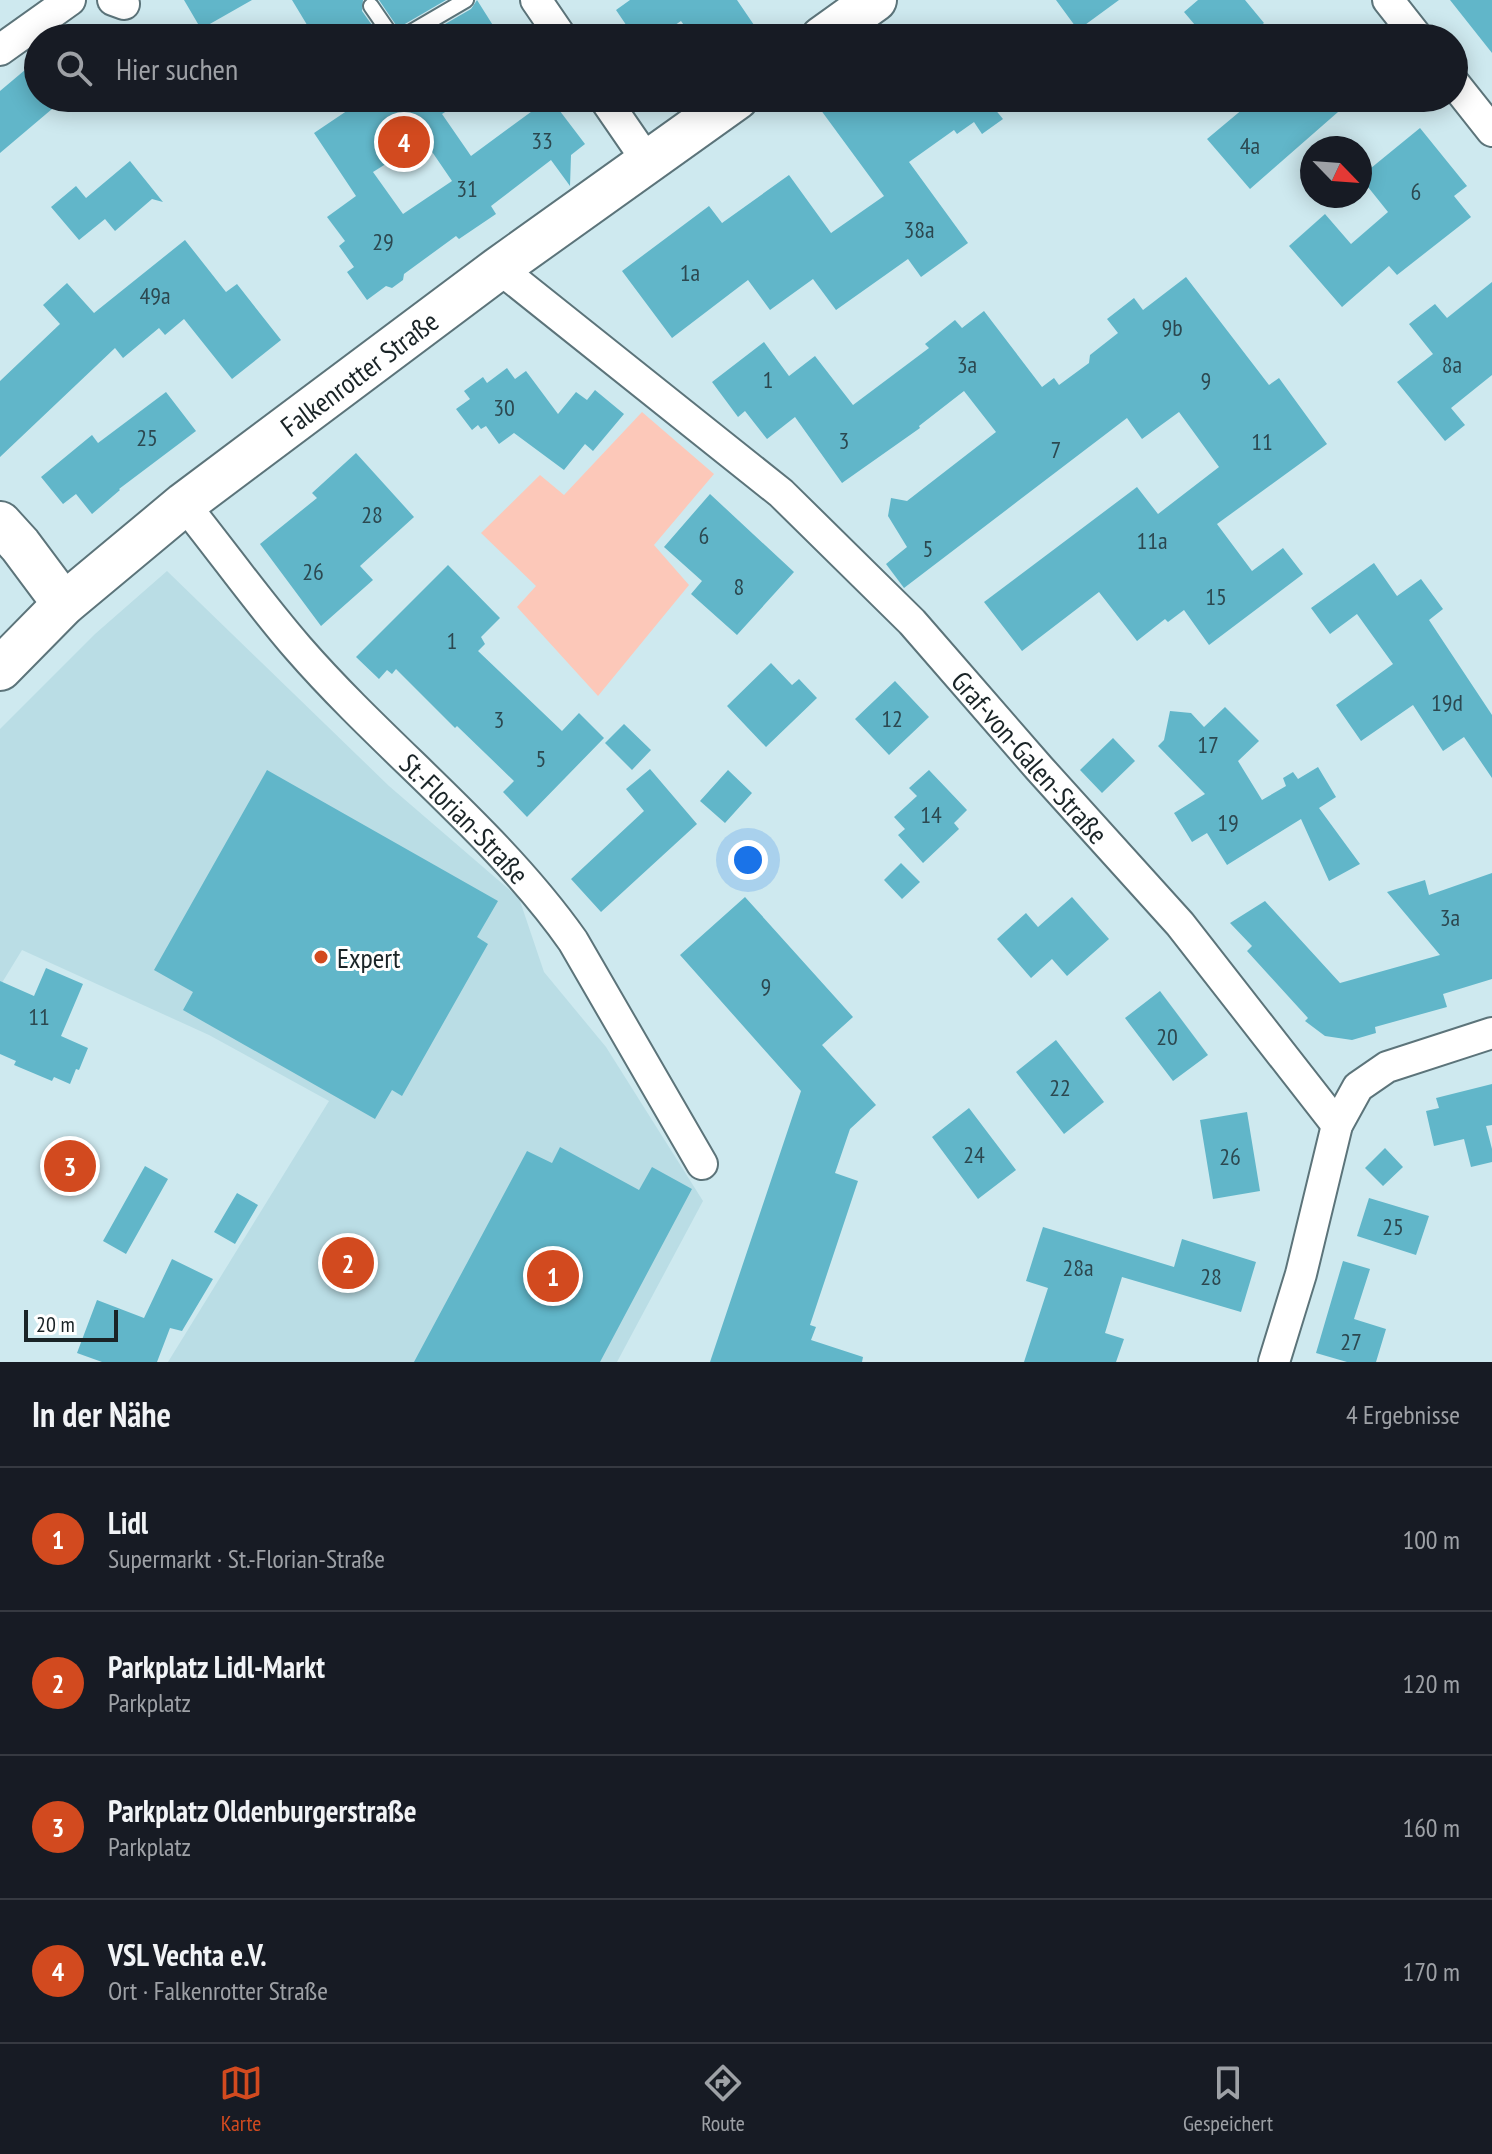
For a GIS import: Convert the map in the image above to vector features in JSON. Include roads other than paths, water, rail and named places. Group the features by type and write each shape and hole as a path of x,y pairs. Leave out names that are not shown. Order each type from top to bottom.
{"street":[{"path":"36,24 70,0"},
{"path":"536,0 552,24"},
{"path":"842,24 875,0"},
{"path":"1388,0 1407,24"},
{"path":"0,50 24,33"},
{"path":"1468,101 1492,131"},
{"path":"614,112 648,162"},
{"name":"Falkenrotter Straße","path":"0,669 64,604 184,504 499,268 718,112"},
{"name":"Graf-von-Galen-Straße","path":"499,268 781,493 912,622 1173,915 1337,1125"},
{"name":"St.-Florian-Straße","path":"184,504 298,648 466,818 553,913 573,941 702,1164"},
{"path":"0,523 64,604"},
{"path":"1274,1362 1301,1274 1337,1125 1358,1087 1387,1067 1492,1033"}],"lane":[{"path":"425,24 466,0"},
{"path":"371,6 383,24"}],"place":[{"name":"VSL Vechta e.V.","path":"404,142"},
{"name":"Expert","path":"321,957"},
{"name":"Parkplatz Oldenburgerstraße","path":"70,1166"},
{"name":"Parkplatz Lidl-Markt","path":"348,1263"},
{"name":"Lidl","path":"553,1276"}]}
